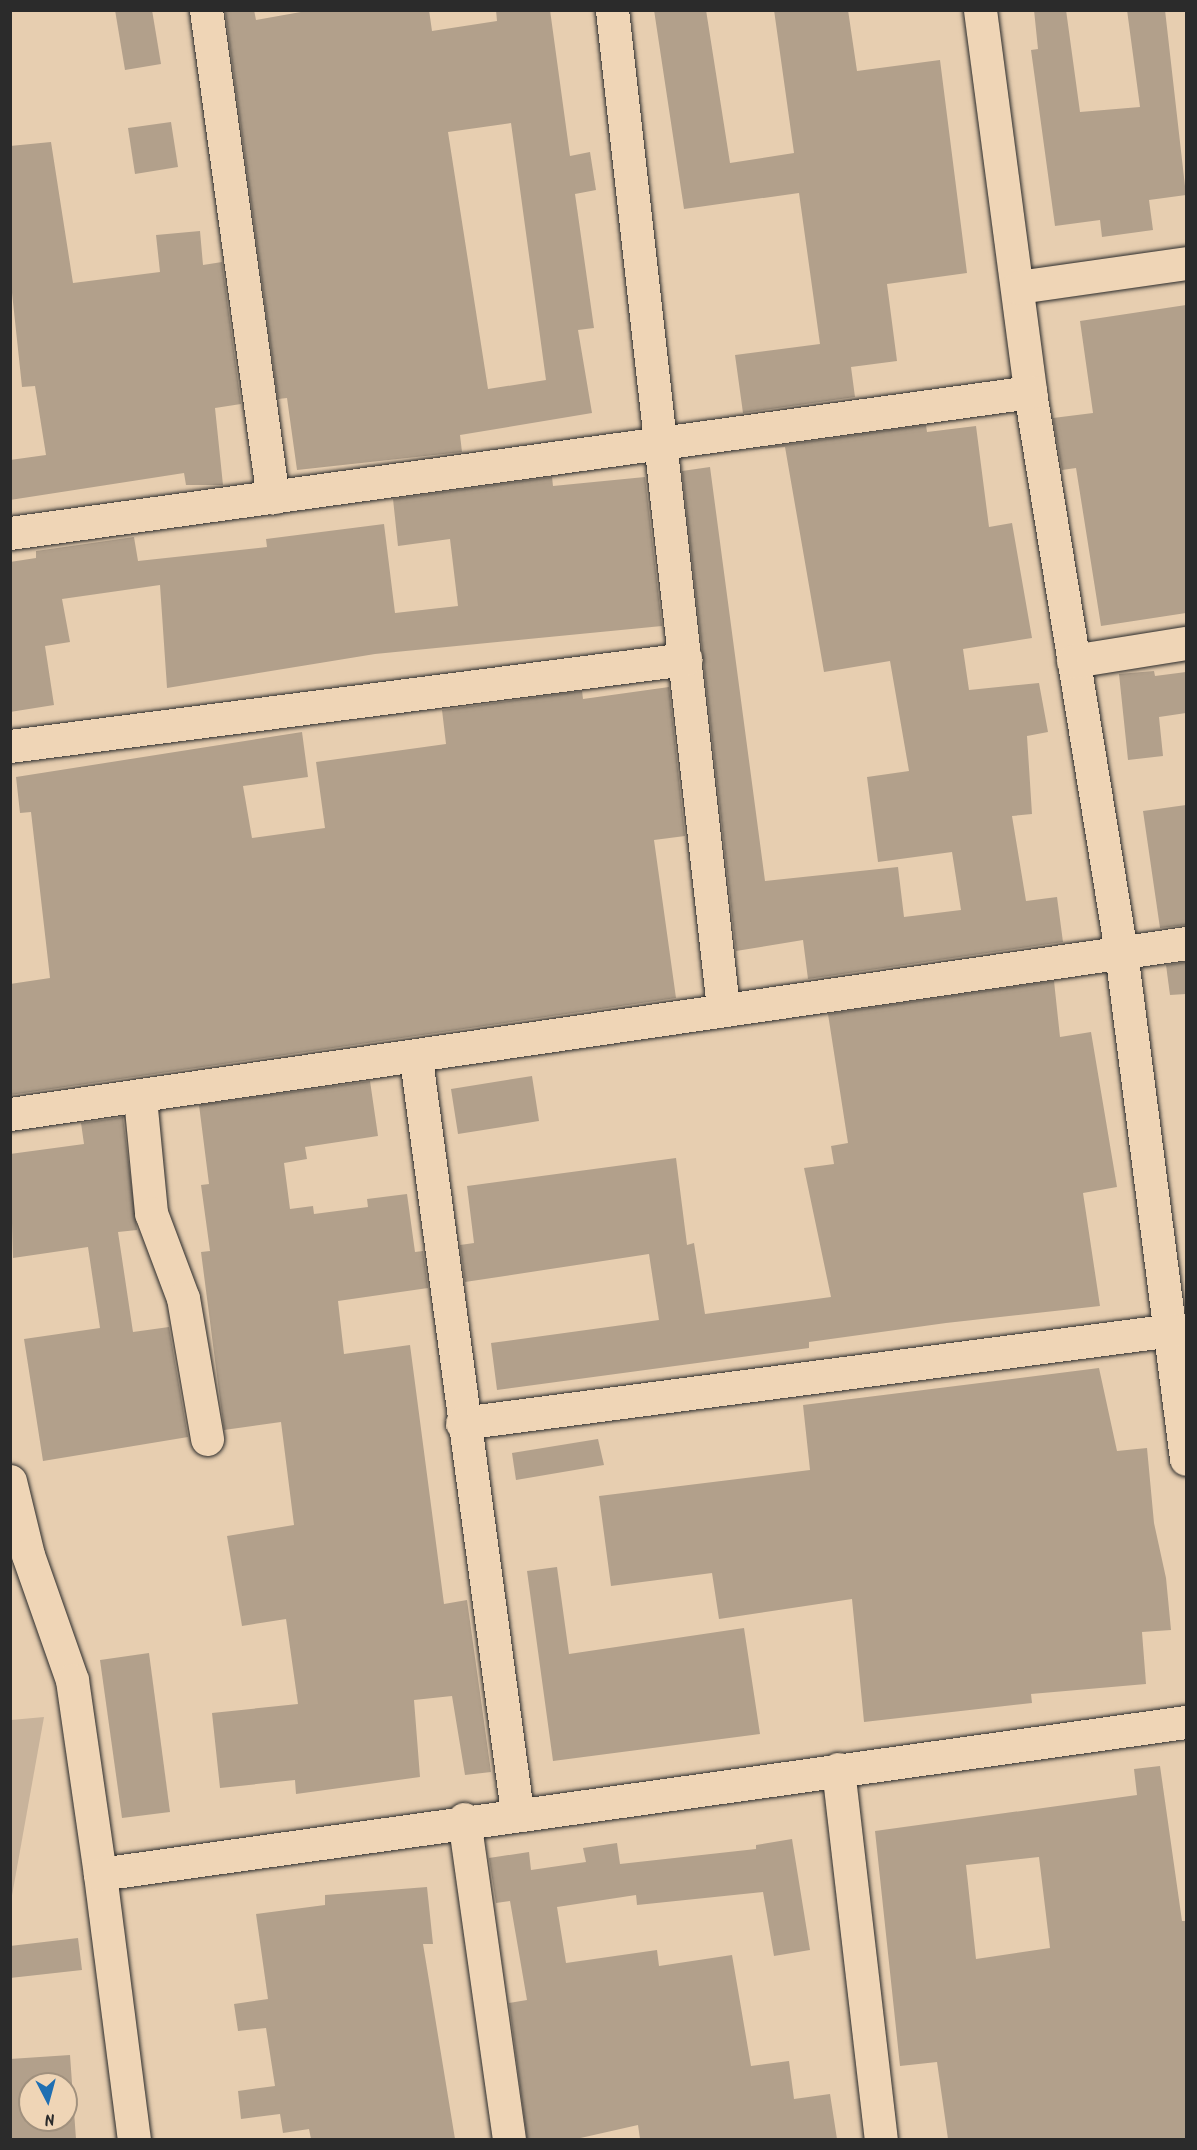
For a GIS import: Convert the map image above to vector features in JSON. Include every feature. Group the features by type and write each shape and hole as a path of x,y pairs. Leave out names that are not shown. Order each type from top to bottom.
{"street":[{"path":"206,10 273,497"},
{"path":"612,10 723,1007"},
{"path":"980,10 1030,392 1121,952 1172,1329 1186,1459"},
{"path":"1018,287 1186,263"},
{"path":"10,532 1030,392"},
{"path":"1073,661 1186,643"},
{"path":"10,746 685,659"},
{"path":"10,1113 140,1098 416,1059 723,1007 1186,943"},
{"path":"416,1059 462,1423 518,1812"},
{"path":"140,1098 151,1213 183,1298 207,1439"},
{"path":"462,1423 1172,1329"},
{"path":"10,1481 28,1555 72,1680 134,2139"},
{"path":"100,1874 464,1819 1186,1722"},
{"path":"838,1770 881,2139"},
{"path":"464,1819 509,2139"}],"shaded area":[{"path":"44,1717 11,1901 11,1720"}],"building":[{"path":"115,10 152,10 161,64 125,70"},
{"path":"225,10 254,10 256,20 312,10 429,10 432,31 497,21 496,10 550,10 570,156 590,152 596,190 575,194 594,328 578,330 592,413 460,435 462,452 297,470 287,398 278,399","holes":["511,123 546,380 488,389 448,132"]},
{"path":"654,10 706,10 730,163 794,153 774,10 848,10 857,71 940,60 967,273 887,284 897,361 851,367 855,397 743,413 735,355 820,344 799,193 684,209"},
{"path":"1034,10 1066,10 1080,112 1140,107 1127,10 1165,10 1186,195 1149,200 1153,230 1102,237 1100,220 1055,226 1031,50 1038,49"},
{"path":"171,122 178,167 135,174 128,128"},
{"path":"51,142 73,283 160,272 156,235 200,231 203,265 222,262 241,404 215,408 223,485 186,485 184,473 10,500 10,460 46,455 35,386 22,387 10,274 10,146"},
{"path":"1186,305 1186,613 1101,626 1076,468 1062,470 1053,418 1093,413 1080,321"},
{"path":"926,425 927,432 976,426 989,527 1012,523 1032,638 963,649 969,690 1039,683 1048,732 1027,736 1032,814 1012,816 1026,901 1057,897 1063,942 808,979 803,940 736,951 682,471 710,467 765,881 898,867 904,917 961,910 952,852 878,862 867,777 909,771 890,661 824,672 785,447 748,450"},
{"path":"552,477 553,486 645,477 662,626 375,654 167,688 160,585 62,599 70,642 45,646 54,705 10,712 10,562 36,558 36,551 134,537 138,561 267,547 266,539 384,524 395,613 458,606 450,539 398,546 393,499"},
{"path":"1154,671 1155,676 1186,672 1186,713 1159,717 1163,756 1128,760 1119,674"},
{"path":"669,687 685,836 654,840 676,998 10,1095 10,984 50,978 31,812 20,813 16,777 302,732 308,777 243,786 252,838 325,828 316,762 446,744 442,710 582,691 583,699"},
{"path":"1186,805 1186,925 1160,928 1143,811"},
{"path":"1186,962 1186,994 1170,995 1166,965"},
{"path":"1054,981 1060,1037 1091,1032 1117,1187 1083,1193 1100,1306 946,1323 809,1342 809,1348 497,1390 491,1343 659,1320 649,1254 465,1282 460,1245 474,1243 467,1186 676,1158 687,1245 694,1243 705,1314 831,1297 804,1168 834,1164 831,1146 848,1143 828,1014"},
{"path":"532,1076 539,1121 458,1134 451,1089"},
{"path":"370,1081 378,1136 305,1147 307,1159 284,1163 290,1209 313,1206 314,1214 368,1207 367,1199 407,1194 415,1252 423,1251 428,1288 338,1301 344,1354 410,1345 444,1604 467,1600 491,1772 465,1775 452,1696 414,1700 420,1777 296,1794 295,1780 220,1788 212,1713 298,1704 286,1619 242,1626 227,1536 294,1525 281,1422 224,1430 201,1252 210,1251 201,1185 209,1184 199,1105"},
{"path":"123,1117 137,1230 118,1232 133,1332 169,1327 188,1437 43,1461 24,1339 100,1328 88,1247 13,1258 10,1154 84,1144 81,1123"},
{"path":"1099,1368 1117,1451 1147,1448 1154,1523 1166,1578 1171,1630 1142,1632 1146,1684 1031,1694 1032,1703 864,1722 852,1599 719,1619 712,1573 611,1586 599,1496 810,1470 803,1405"},
{"path":"598,1439 604,1465 516,1480 512,1453"},
{"path":"557,1567 569,1654 744,1628 760,1734 553,1761 527,1571"},
{"path":"149,1653 170,1812 122,1818 100,1660"},
{"path":"1160,1766 1182,1921 1186,1921 1186,2139 948,2139 937,2062 900,2066 875,1831 1137,1795 1134,1769","holes":["1039,1857 1050,1948 976,1959 966,1865"]},
{"path":"792,1839 810,1950 774,1956 763,1892 637,1905 636,1895 557,1907 566,1963 657,1950 659,1966 732,1955 751,2066 789,2061 794,2099 830,2094 837,2139 640,2139 638,2125 576,2139 527,2139 509,2003 527,2000 510,1901 496,1903 489,1858 529,1852 531,1870 586,1862 583,1848 617,1843 620,1864 756,1849 756,1845"},
{"path":"427,1887 433,1944 423,1944 455,2139 311,2139 309,2129 283,2133 280,2114 241,2119 238,2091 275,2086 266,2028 238,2031 234,2004 268,1999 256,1914 325,1905 325,1895"},
{"path":"78,1938 82,1970 10,1978 10,1946"},
{"path":"70,2055 71,2072 18,2072 18,2132 76,2132 76,2139 10,2139 10,2059"}]}
